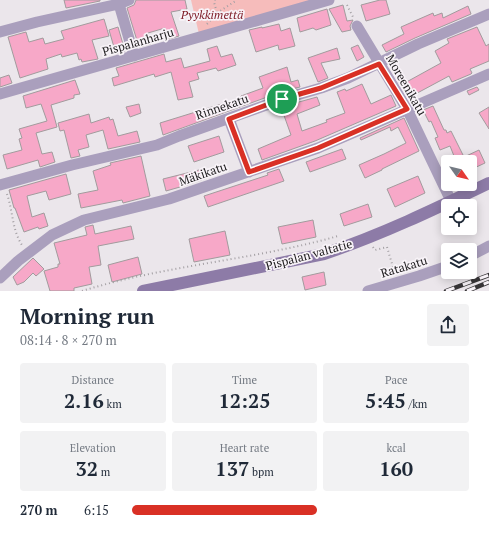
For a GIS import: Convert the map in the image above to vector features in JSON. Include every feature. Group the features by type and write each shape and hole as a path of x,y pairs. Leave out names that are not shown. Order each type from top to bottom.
{"main road":[{"name":"Pispalan valtatie","path":"455,199 489,183"},
{"name":"Pispalan valtatie","path":"143,291 324,254 387,230 441,206"}],"street":[{"path":"0,32 118,4 129,0"},
{"name":"Pispalanharju","path":"0,94 329,0"},
{"path":"118,4 134,56"},
{"name":"Rinnekatu","path":"0,185 72,165 157,145 282,99 321,88 379,64 418,44 489,14"},
{"name":"Moreenikatu","path":"357,26 407,109 450,199"},
{"name":"Mäkikatu","path":"0,278 18,261 52,235 84,220 169,199 318,148 489,74"},
{"path":"229,119 249,172"},
{"path":"477,252 489,246"},
{"name":"Ratakatu","path":"368,291 441,268"}],"path":[{"path":"214,0 217,13"},
{"path":"204,27 217,13 237,0"},
{"path":"11,206 13,223 19,241"},
{"path":"82,291 97,286 164,271 299,246 342,235"},
{"path":"375,250 387,247 398,282"}],"green space":[{"name":"Pyykkimettä","path":"191,0 312,0 199,34"}],"building":[{"path":"64,0 100,0 100,1 66,8"},
{"path":"136,0 185,0 187,9 171,12 179,36 169,39 165,28 148,33 151,44 139,47 127,8 134,5"},
{"path":"386,0 390,14 366,21 361,5"},
{"path":"343,5 347,21 353,20 350,26 351,30 342,32 329,9"},
{"path":"468,6 471,14 386,52 382,45 404,34 401,27 433,13 434,16 442,13 443,18"},
{"path":"327,9 331,25 316,30 313,28 300,32 297,18"},
{"path":"104,19 109,36 92,40 98,59 82,62 81,59 79,60 77,53 62,57 61,54 46,59 48,69 20,78 8,37 26,32 29,42 43,38 45,44 64,39 61,31"},
{"path":"279,24 281,31 290,28 295,46 279,50 278,45 256,52 249,30"},
{"path":"118,27 125,51 116,54 109,30"},
{"path":"477,27 486,46 489,44 489,61 470,69 471,74 452,82 449,76 408,98 401,85 441,63 435,51 449,43 447,39"},
{"path":"358,45 364,57 357,61 351,48"},
{"path":"217,46 221,57 232,54 236,65 218,71 216,68 197,73 199,79 189,82 193,97 178,100 171,72 155,77 154,74 114,86 112,78 119,76 116,68 164,54 166,62 181,58 184,68 210,61 207,49"},
{"path":"337,48 340,59 321,63 328,78 318,82 308,58"},
{"path":"287,67 291,82 298,80 300,87 281,92 163,135 160,123 241,98 241,96 263,88 259,77"},
{"path":"9,75 12,83 0,87 0,78"},
{"path":"75,80 80,94 74,95 74,98 51,105 57,127 36,133 42,154 52,152 55,162 40,167 38,160 7,169 3,155 22,150 19,139 22,138 19,129 47,121 41,104 26,108 23,96"},
{"path":"362,84 371,104 391,95 396,106 315,141 262,160 258,149 291,135 281,107 317,97 320,105 297,114 302,131 327,122 326,120 345,113 337,92 345,89 346,91"},
{"path":"477,87 479,90 469,95 467,91"},
{"path":"139,104 141,113 130,117 126,107"},
{"path":"433,106 444,130 446,130 447,133 451,131 463,155 454,155 450,146 440,150 435,138 438,137 431,121 429,122 423,110"},
{"path":"489,107 489,129 479,113"},
{"path":"89,114 91,123 109,117 110,120 113,119 118,136 137,131 140,142 108,149 103,130 86,135 89,147 78,150 80,156 71,158 64,130 60,131 58,123"},
{"path":"404,118 419,151 365,178 359,165 406,143 398,127 391,131 390,127 361,140 360,138"},
{"path":"219,136 224,152 194,162 188,146"},
{"path":"342,149 346,159 310,172 306,162"},
{"path":"479,150 485,163 477,167 477,155 468,155"},
{"path":"141,156 150,196 123,203 122,200 81,208 78,194 98,190 93,171 111,165 110,163"},
{"path":"203,169 207,178 166,191 163,179"},
{"path":"279,169 284,181 208,207 204,196 268,175 267,173"},
{"path":"66,174 71,194 49,200 46,191 27,196 32,217 44,213 48,226 39,229 38,227 24,232 14,208 9,190"},
{"path":"418,176 425,193 395,207 387,189"},
{"path":"368,204 372,217 344,226 340,214"},
{"path":"313,220 316,237 282,244 278,227"},
{"path":"93,225 95,234 131,226 134,239 98,246 101,265 89,267 92,284 74,288 74,291 50,291 44,271 58,267 58,264 60,264 54,243 87,235 85,227"},
{"path":"225,231 230,255 194,262 189,239"},
{"path":"138,257 142,274 112,282 108,265"},
{"path":"33,258 44,269 36,276 33,273 24,282 17,285 13,277"},
{"path":"324,272 326,285 305,290 302,277"}],"railway":[{"path":"446,291 489,275"},
{"path":"467,291 489,282"}],"route":[{"path":"379,64 407,109 318,148 249,172 229,119 282,99 321,88 379,64"}]}
